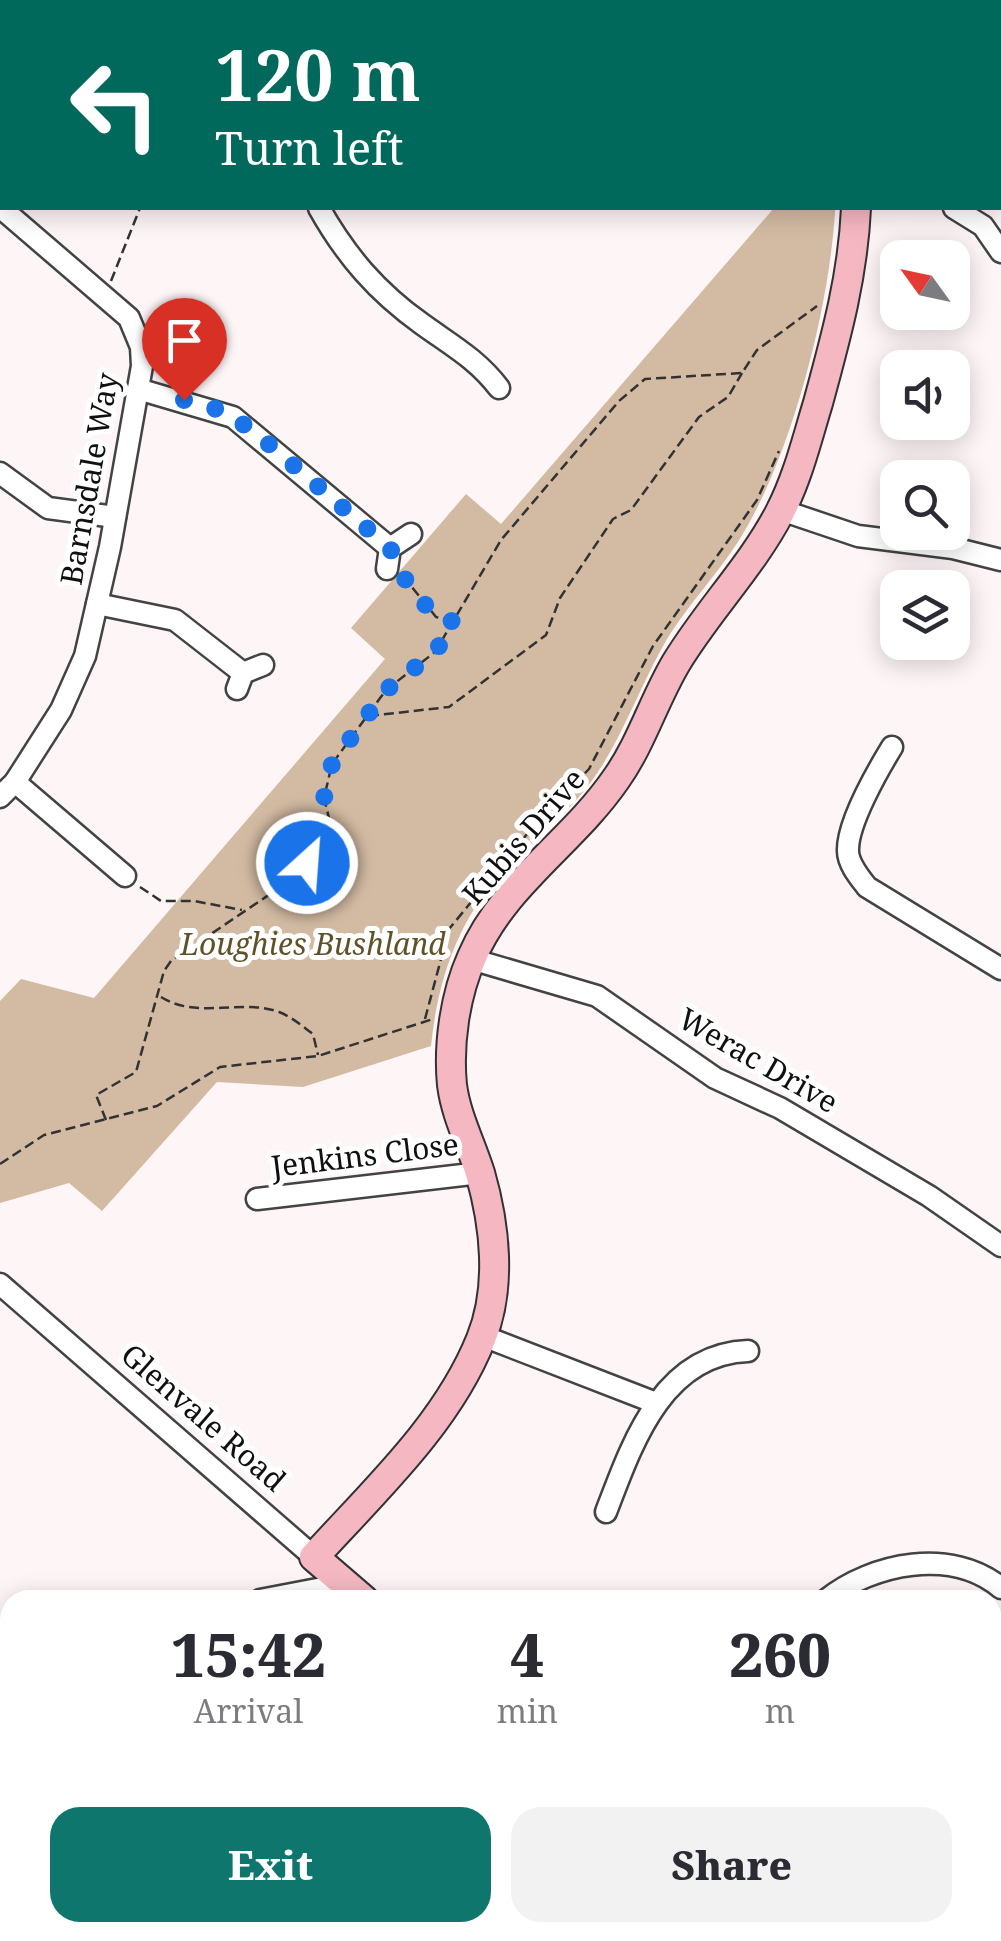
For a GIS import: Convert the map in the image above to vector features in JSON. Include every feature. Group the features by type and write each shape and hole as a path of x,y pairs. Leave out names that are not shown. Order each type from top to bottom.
{"street":[{"name":"Barnsdale Way","path":"3,210 129,318 141,347 138,390 85,656 61,710 8,789"},
{"path":"321,210 344,253 370,281 420,322 479,361 500,388"},
{"name":"Kubis Drive","path":"314,1558 432,1423 456,1390 482,1336 495,1270 492,1224 452,1086 455,1020 471,958 491,920 519,883 588,816 618,777 676,664 751,561 769,505 800,465 846,305 856,210"},
{"path":"957,210 983,226 1001,252"},
{"path":"138,390 234,416 388,558 412,534"},
{"path":"0,473 48,508 115,516"},
{"path":"769,505 858,536 953,548 1001,560"},
{"path":"97,604 175,620 248,676"},
{"path":"892,747 876,774 852,838 848,852 856,871 867,887 1001,969"},
{"path":"8,789 128,880"},
{"name":"Werac Drive","path":"471,958 597,996 714,1078 796,1118 930,1196 1001,1246"},
{"name":"Jenkins Close","path":"257,1199 480,1173"},
{"name":"Glenvale Road","path":"0,1284 352,1590"},
{"path":"482,1336 656,1403"},
{"path":"606,1512 630,1450 656,1403 692,1367 726,1352 748,1351"},
{"path":"841,1590 864,1575 917,1564 971,1573 1001,1588"},
{"path":"312,1590 328,1587 337,1577"}],"path":[{"path":"104,298 139,210"},
{"path":"368,716 449,707 546,635 560,598 613,518 631,510 699,417 728,397 757,350 810,309 826,303 846,305"},
{"path":"106,1120 96,1094 136,1072 160,997 164,971 307,863 326,832 329,818 324,798 332,764 403,672 435,652 501,540 644,379 742,374"},
{"path":"0,1164 44,1135 157,1106 220,1067 318,1056 424,1019 449,929 532,828 589,769 653,646 769,505"},
{"path":"388,558 436,617 455,622"},
{"path":"128,880 161,901 194,901 243,910"},
{"path":"160,997 174,1005 208,1009 276,1010 313,1034 318,1056"}],"green space":[{"name":"Loughies Bushland","path":"772,210 835,210 825,292 805,380 759,503 741,537 662,648 591,782 493,882 478,903 446,971 431,1046 303,1087 217,1082 102,1211 69,1183 0,1203 0,1001 21,979 94,998 385,659 351,628 466,494 501,524"}],"route":[{"path":"184,400 234,416 250,428 390,548 408,585 436,617 455,622 435,652 403,672 386,690 332,764 324,798 329,818 326,832 307,863"}]}
